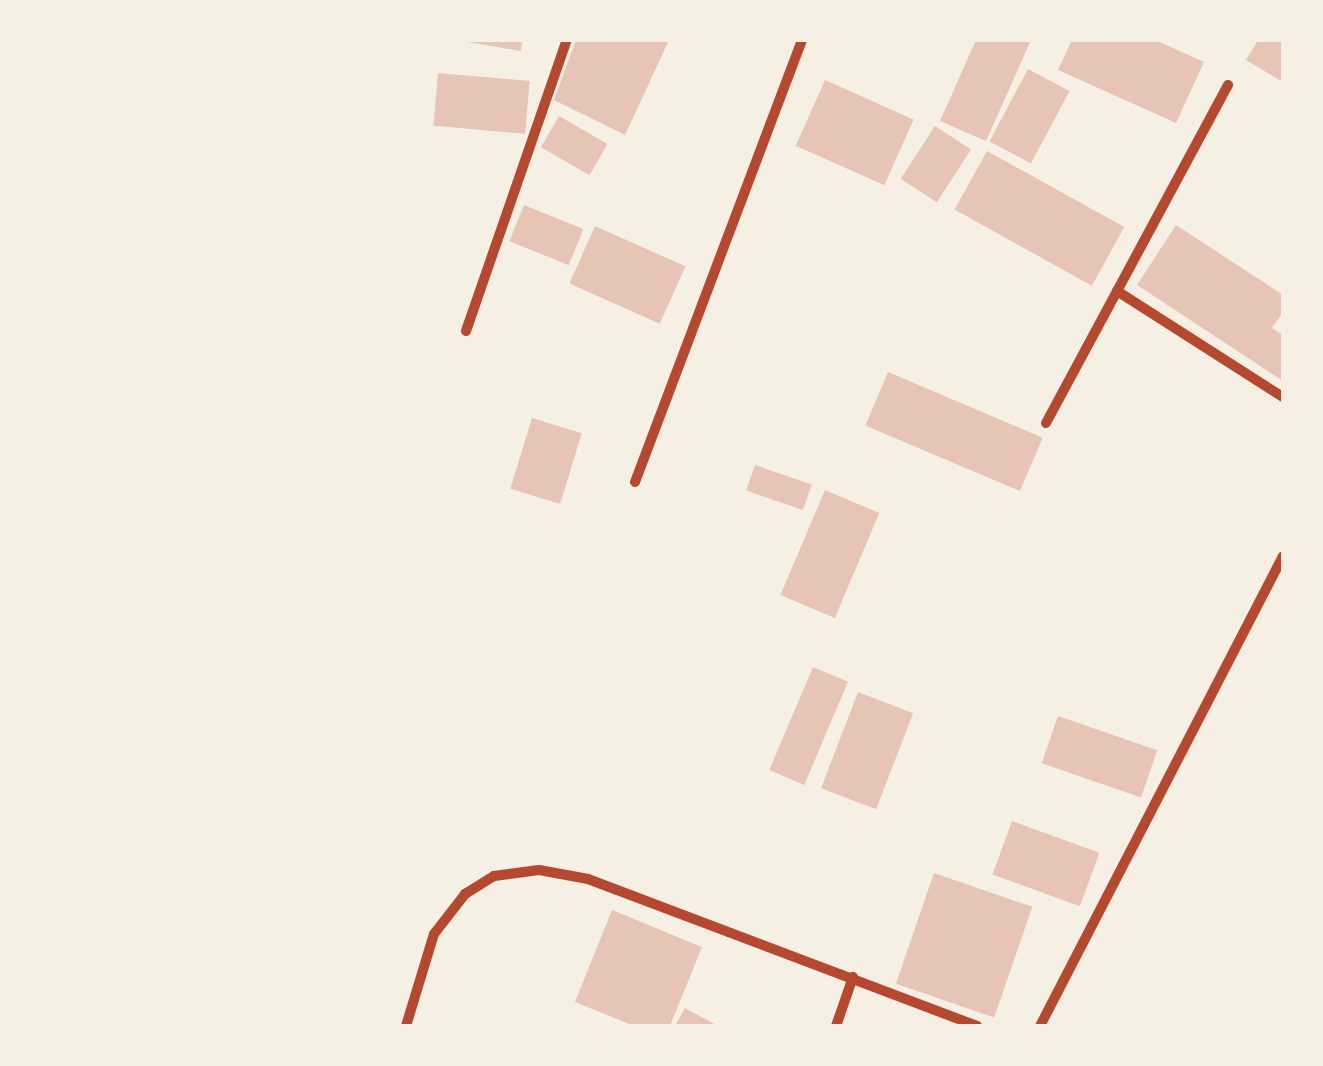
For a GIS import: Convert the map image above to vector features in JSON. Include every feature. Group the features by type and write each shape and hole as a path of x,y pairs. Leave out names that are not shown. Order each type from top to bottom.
{"street":[{"path":"466,330 567,40"},
{"path":"635,482 802,40"},
{"path":"1046,423 1228,84"},
{"path":"1118,291 1283,397"},
{"path":"1040,1026 1283,556"},
{"path":"406,1026 434,934 465,894 494,876 539,870 588,879 977,1026"},
{"path":"836,1026 853,977"}],"building":[{"path":"456,40 522,40 521,51"},
{"path":"576,40 669,40 625,135 554,100"},
{"path":"976,40 1031,40 986,141 940,121"},
{"path":"1072,40 1155,40 1204,62 1176,123 1058,70"},
{"path":"1258,40 1283,40 1283,82 1246,60"},
{"path":"1028,69 1069,91 1031,163 990,141"},
{"path":"438,73 530,81 525,134 433,126"},
{"path":"825,80 914,119 884,185 796,146"},
{"path":"559,116 607,144 589,175 541,147"},
{"path":"935,126 971,149 937,202 901,179"},
{"path":"987,151 1124,227 1092,286 955,210"},
{"path":"524,205 583,229 569,265 509,241"},
{"path":"1176,225 1283,295 1283,312 1272,328 1283,335 1283,381 1137,285"},
{"path":"595,226 685,266 660,324 569,284"},
{"path":"888,372 1043,438 1020,491 865,425"},
{"path":"532,418 582,433 560,504 510,489"},
{"path":"755,465 812,485 803,510 746,491"},
{"path":"825,490 879,513 835,618 780,595"},
{"path":"813,667 848,682 804,785 769,770"},
{"path":"858,692 913,713 876,809 821,788"},
{"path":"1058,716 1157,750 1141,797 1042,763"},
{"path":"1012,821 1099,853 1080,906 993,875"},
{"path":"934,873 1032,907 994,1017 896,984"},
{"path":"612,910 702,947 670,1026 634,1026 575,1002"},
{"path":"685,1008 718,1026 675,1026"}]}
